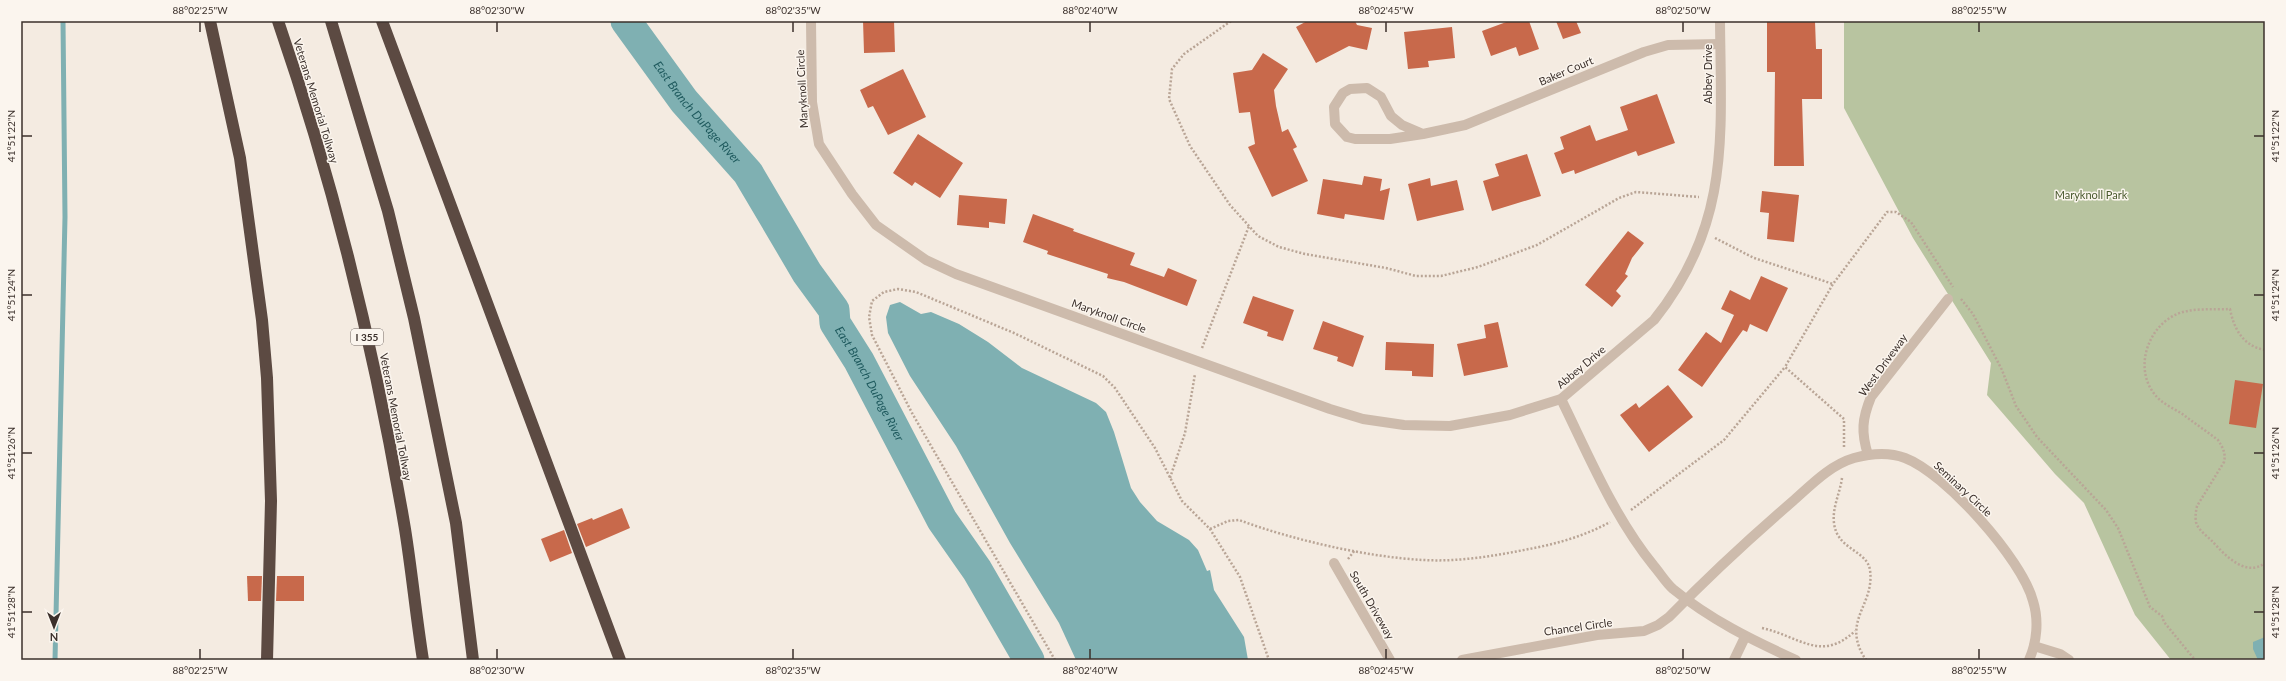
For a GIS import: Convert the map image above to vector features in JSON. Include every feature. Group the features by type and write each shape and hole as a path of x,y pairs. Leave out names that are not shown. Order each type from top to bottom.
{"highway":[{"path":"210,21 240,158 262,320 271,500 267,660"},
{"name":"Veterans Memorial Tollway","path":"278,21 318,145 365,328 405,529 423,660"},
{"path":"331,21 388,211 414,318 456,522 473,660"},
{"path":"382,21 620,660"}],"street":[{"name":"Maryknoll Circle","path":"812,21 812,102 819,144 852,194 876,225 926,260 956,274 1330,409 1363,419 1404,426 1450,426 1489,421 1561,400"},
{"name":"Abbey Drive","path":"1720,21 1720,146 1713,198 1704,233 1682,281 1654,320 1561,400 1620,516 1641,550 1672,588 1715,620 1745,637 1796,660"},
{"name":"Baker Court","path":"1423,134 1402,125 1391,116 1381,97 1367,88 1350,89 1343,93 1334,107 1335,124 1347,136 1355,139 1390,138 1423,134 1465,125 1644,52 1668,45 1720,44"},
{"name":"West Driveway","path":"1868,455 1862,436 1865,413 1871,397 1952,296"},
{"name":"Seminary Circle","path":"1686,599 1742,544 1823,475 1844,462 1868,455 1886,454 1904,457 1930,472 1999,540 2024,580 2033,600 2036,633 2034,646 2029,660"},
{"name":"South Driveway","path":"1334,563 1390,660"},
{"name":"Chancel Circle","path":"1462,660 1597,635 1644,631 1658,625 1670,617 1686,599"},
{"path":"1734,660 1745,637"},
{"path":"2034,646 2060,654 2069,660"}],"path":[{"path":"1231,21 1184,54 1172,69 1169,99 1190,146 1230,205 1258,236 1279,247 1305,254 1386,268 1416,276 1441,276 1478,267 1537,245 1619,198 1636,192 1713,198"},
{"path":"1210,529 1228,521 1239,520 1309,541 1386,557 1425,560 1473,559 1546,546 1602,526 1652,497 1724,440 1785,367 1833,284 1886,212 1896,212 1911,222 1952,296"},
{"path":"1704,233 1754,258 1833,284"},
{"path":"1055,660 912,414 872,335 869,317 872,301 884,292 898,289 916,292 1014,333 1103,376 1115,388 1155,448 1182,501 1210,529 1240,577 1269,660"},
{"path":"1960,298 1973,314 2002,370 2016,406 2037,437 2106,510 2118,528 2150,607 2162,616 2164,622 2195,660"},
{"path":"2264,565 2247,566 2230,560 2199,528 2195,514 2197,506 2224,462 2226,455 2218,440 2160,400 2150,386 2145,370 2145,354 2150,338 2157,329 2174,316 2190,311 2230,309 2233,323 2240,335 2250,345 2265,350"},
{"path":"1785,367 1844,420 1844,462 1841,488 1834,511 1834,524 1839,540 1861,556 1870,568 1871,584 1858,614 1855,631 1858,649 1866,660"},
{"path":"1745,637 1758,626 1777,631 1817,646 1831,646 1844,641 1855,631"}],"green space":[{"name":"Maryknoll Park","path":"1844,21 2265,21 2265,660 2171,660 2135,615 2084,503 2055,474 1987,395 1991,363 1913,238 1844,108"}],"water":[{"path":"900,302 921,314 931,312 959,324 988,342 1022,368 1096,403 1106,412 1114,432 1131,488 1140,502 1157,521 1189,540 1198,550 1207,571 1210,570 1214,590 1244,637 1248,660 1076,660 1059,623 1010,543 956,446 910,376 888,333 886,317 890,305"},
{"path":"2265,637 2265,660 2258,660 2253,649 2253,642"}],"building":[{"path":"863,21 894,21 895,52 864,53"},
{"path":"1307,21 1355,21 1357,25 1372,28 1367,50 1349,46 1316,63 1296,27"},
{"path":"1509,21 1529,21 1539,49 1519,56 1516,47 1491,56 1482,31"},
{"path":"1556,21 1576,21 1581,33 1563,39"},
{"path":"1767,21 1815,21 1816,49 1822,49 1822,99 1802,99 1804,166 1774,166 1775,72 1767,72"},
{"path":"1452,27 1455,58 1428,61 1429,67 1408,69 1404,32"},
{"path":"1263,53 1288,69 1274,90 1276,106 1282,132 1288,129 1297,147 1293,149 1308,181 1272,197 1248,147 1255,144 1250,112 1239,113 1233,73 1252,70"},
{"path":"903,69 926,117 888,135 873,106 868,108 860,90"},
{"path":"1657,94 1675,143 1638,156 1636,151 1575,174 1574,170 1562,174 1554,153 1564,149 1560,137 1590,125 1596,141 1628,130 1620,107"},
{"path":"918,134 963,163 940,198 915,182 912,186 893,173"},
{"path":"1527,154 1541,196 1492,211 1483,181 1499,176 1495,164"},
{"path":"1364,176 1382,179 1380,191 1390,188 1384,220 1345,214 1344,219 1317,214 1323,179 1362,185"},
{"path":"1430,178 1431,186 1457,180 1464,210 1417,221 1408,184"},
{"path":"1762,191 1799,195 1794,242 1767,239 1769,213 1760,212"},
{"path":"959,195 1007,199 1005,224 989,222 989,228 957,225"},
{"path":"1033,214 1074,229 1073,231 1135,253 1130,265 1164,277 1168,268 1197,280 1187,306 1124,282 1107,278 1108,274 1047,254 1048,251 1023,242"},
{"path":"1628,231 1644,243 1632,258 1625,274 1628,276 1616,291 1621,296 1612,307 1585,285"},
{"path":"1761,276 1788,288 1767,332 1750,324 1747,332 1743,330 1702,387 1678,370 1706,332 1721,343 1734,315 1721,309 1730,290 1750,300"},
{"path":"1253,296 1294,310 1283,341 1267,336 1268,332 1243,323"},
{"path":"1323,321 1364,336 1353,367 1337,361 1338,357 1313,349"},
{"path":"1498,322 1508,367 1464,376 1457,344 1486,338 1484,325"},
{"path":"1386,342 1434,344 1433,377 1412,376 1412,371 1385,370"},
{"path":"2235,380 2263,384 2256,428 2229,424"},
{"path":"1668,385 1693,417 1649,452 1620,415 1636,403 1639,408"},
{"path":"622,508 630,528 586,547 577,524 592,518 593,520"},
{"path":"564,530 572,553 550,562 541,539"},
{"path":"247,576 262,576 261,601 248,601"},
{"path":"277,576 304,576 304,601 276,601"}],"waterway":[{"path":"55,660 65,217 63,21"},
{"name":"East Branch DuPage River","path":"626,21 684,101 748,173 807,273 834,310 835,323 859,361 942,520 977,570 1029,660"}]}
